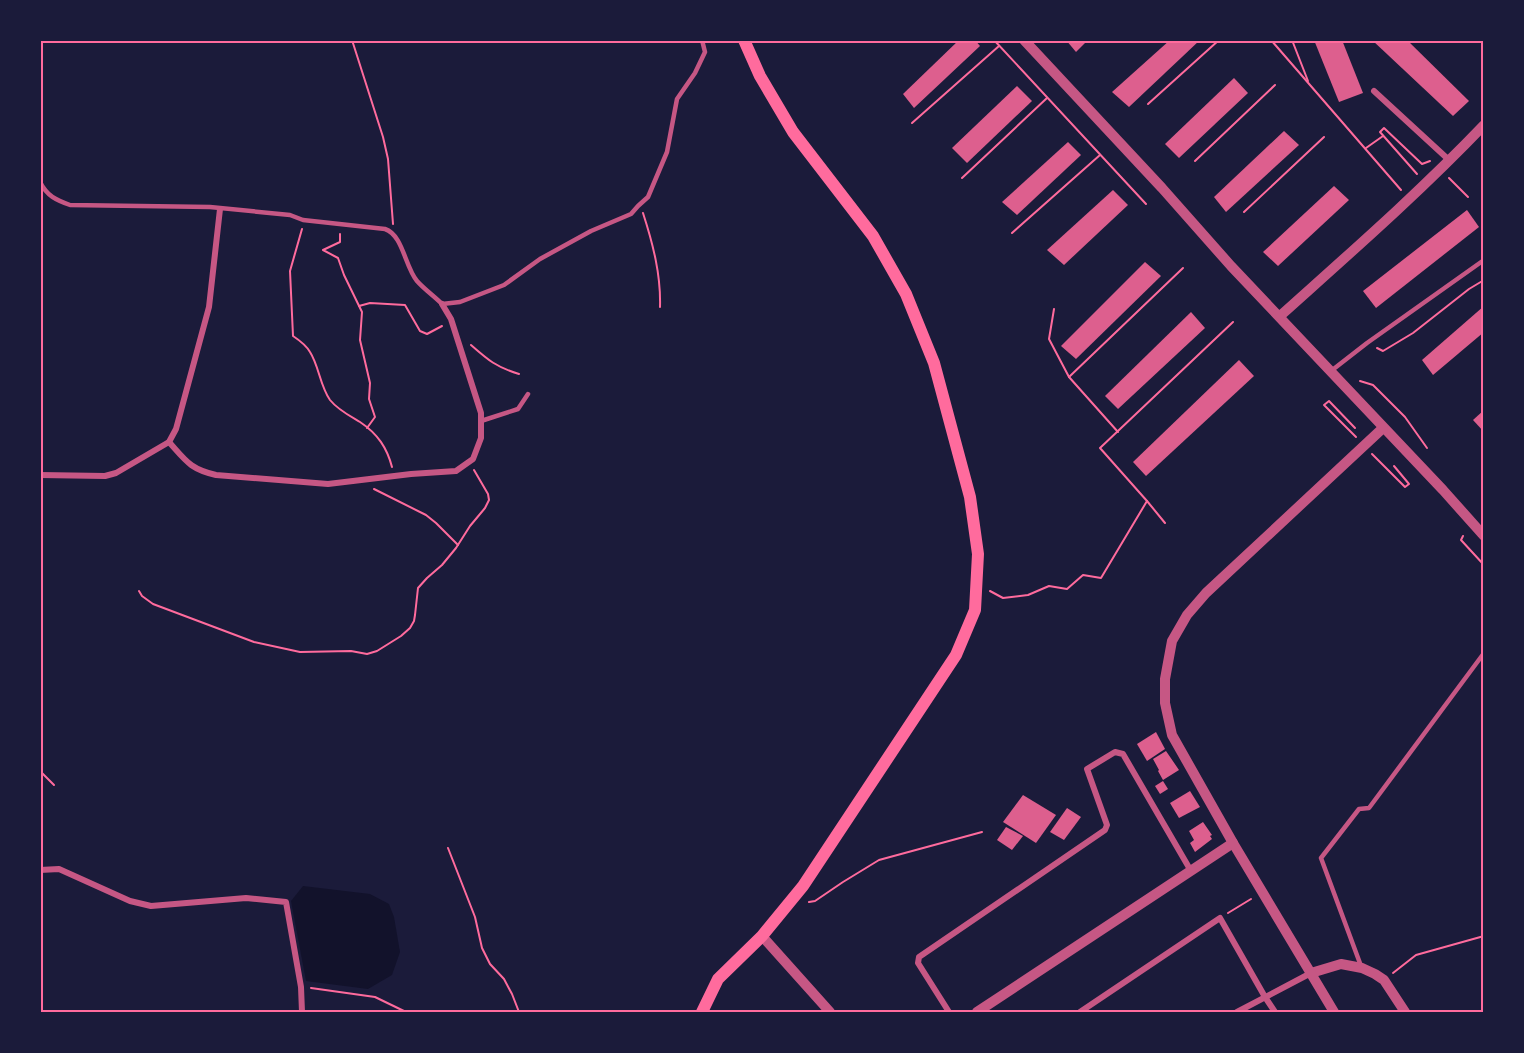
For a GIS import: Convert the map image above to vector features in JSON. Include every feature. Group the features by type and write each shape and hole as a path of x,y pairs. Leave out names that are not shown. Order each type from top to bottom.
{"main road":[{"path":"702,1012 718,980 762,936 804,886 956,655 975,610 978,554 970,497 937,374 906,294 873,236 793,132 760,76 744,40"}],"street":[{"path":"1024,40 1443,490 1484,537"},
{"path":"1374,91 1450,161"},
{"path":"1280,316 1395,213 1484,125"},
{"path":"40,475 105,476 116,473 169,442 176,429 209,307 220,209"},
{"path":"169,442 188,464 199,471 216,475 328,484 456,471 473,459 482,438 481,413 452,319 442,304"},
{"path":"1334,1012 1233,843 1172,735 1165,703 1165,679 1172,641 1187,615 1206,593 1383,428"},
{"path":"949,1012 918,963 919,957 1105,830 1107,825 1087,769 1115,752 1123,754 1191,871"},
{"path":"977,1012 1233,843"},
{"path":"40,870 59,869 130,901 151,906 246,898 286,902 301,987 302,1012"},
{"path":"1080,1012 1220,918 1275,1012"},
{"path":"762,936 830,1012"},
{"path":"1237,1012 1311,973 1341,964 1362,968 1384,980 1405,1012"}],"lane":[{"path":"40,182 54,199 70,205 192,206 290,215 303,220 385,229 393,232 416,280 442,304 460,302 504,285 540,260 591,231 631,214 648,197 667,152 677,99 705,52 702,40"},
{"path":"1331,372 1366,343 1484,260"},
{"path":"481,421 518,409 528,394"},
{"path":"1362,968 1321,858 1359,809 1370,808 1484,653"}],"path":[{"path":"352,40 388,159 393,232"},
{"path":"994,40 1146,204"},
{"path":"1148,104 1219,40"},
{"path":"1271,40 1403,192"},
{"path":"1292,40 1309,84"},
{"path":"912,123 999,46"},
{"path":"1195,161 1275,85"},
{"path":"962,178 1047,98"},
{"path":"1419,177 1380,132 1384,128 1422,164 1432,160"},
{"path":"1365,148 1383,136"},
{"path":"1244,212 1324,137"},
{"path":"1012,232 1100,155"},
{"path":"1447,175 1468,197"},
{"path":"638,206 643,213 657,265 661,291 660,307"},
{"path":"303,220 290,271 293,336 310,352 332,401 362,423 384,444 394,476"},
{"path":"339,224 340,242 323,250 338,258 362,312 360,340 370,383 369,399 375,417 367,428"},
{"path":"1069,377 1183,268"},
{"path":"1372,350 1376,347 1383,351 1413,333 1484,280"},
{"path":"359,306 370,303 405,305 420,331 427,334 452,319"},
{"path":"1054,309 1049,339 1069,377 1118,432"},
{"path":"1164,523 1100,448 1233,322"},
{"path":"457,336 502,369 519,374"},
{"path":"1360,381 1373,385 1405,417 1428,448"},
{"path":"139,591 153,604 254,642 300,652 351,651 367,654 377,651 410,628 414,621 418,588 442,565 489,500 476,472 467,463"},
{"path":"358,480 426,515 458,545"},
{"path":"987,589 1003,598 1028,595 1049,586 1067,589 1083,575 1101,578 1147,501"},
{"path":"1462,536 1461,540 1484,565"},
{"path":"40,771 54,785"},
{"path":"809,902 815,901 879,860 982,832"},
{"path":"448,849 475,917 482,948 490,964 504,979 519,1012"},
{"path":"1220,918 1254,896"},
{"path":"1391,975 1416,955 1484,936"},
{"path":"301,987 375,997 406,1012"}],"shaded area":[{"path":"303,886 370,894 389,904 394,917 400,952 392,975 368,989 306,981 291,901"}],"building":[{"path":"959,40 975,40 980,46 914,108 903,94"},
{"path":"1066,40 1088,40 1076,52"},
{"path":"1170,40 1200,40 1129,107 1112,92"},
{"path":"1314,40 1342,40 1363,93 1339,102"},
{"path":"1372,40 1407,40 1469,101 1453,116"},
{"path":"1234,78 1248,93 1179,158 1165,144"},
{"path":"1017,86 1032,101 967,163 952,148"},
{"path":"1284,131 1299,145 1226,212 1214,197"},
{"path":"1068,142 1081,155 1017,215 1002,202"},
{"path":"1334,186 1349,200 1278,266 1263,252"},
{"path":"1113,190 1128,205 1064,265 1047,250"},
{"path":"1467,210 1479,227 1376,308 1363,291"},
{"path":"1145,262 1161,276 1076,359 1061,346"},
{"path":"1484,306 1484,332 1433,375 1422,360"},
{"path":"1191,312 1205,328 1118,409 1105,396"},
{"path":"1239,360 1254,376 1146,476 1133,462"},
{"path":"1484,410 1484,432 1473,420"},
{"path":"1156,732 1165,749 1147,761 1137,744"},
{"path":"1166,751 1179,770 1163,780 1153,759"},
{"path":"1163,781 1168,789 1160,794 1155,786"},
{"path":"1190,791 1200,807 1179,818 1170,803"},
{"path":"1023,795 1056,815 1036,843 1003,822"},
{"path":"1067,808 1081,817 1064,840 1050,832"},
{"path":"1203,822 1212,835 1210,836 1212,839 1195,852 1190,843 1194,840 1189,831"},
{"path":"1006,827 1023,836 1012,850 997,840"}]}
